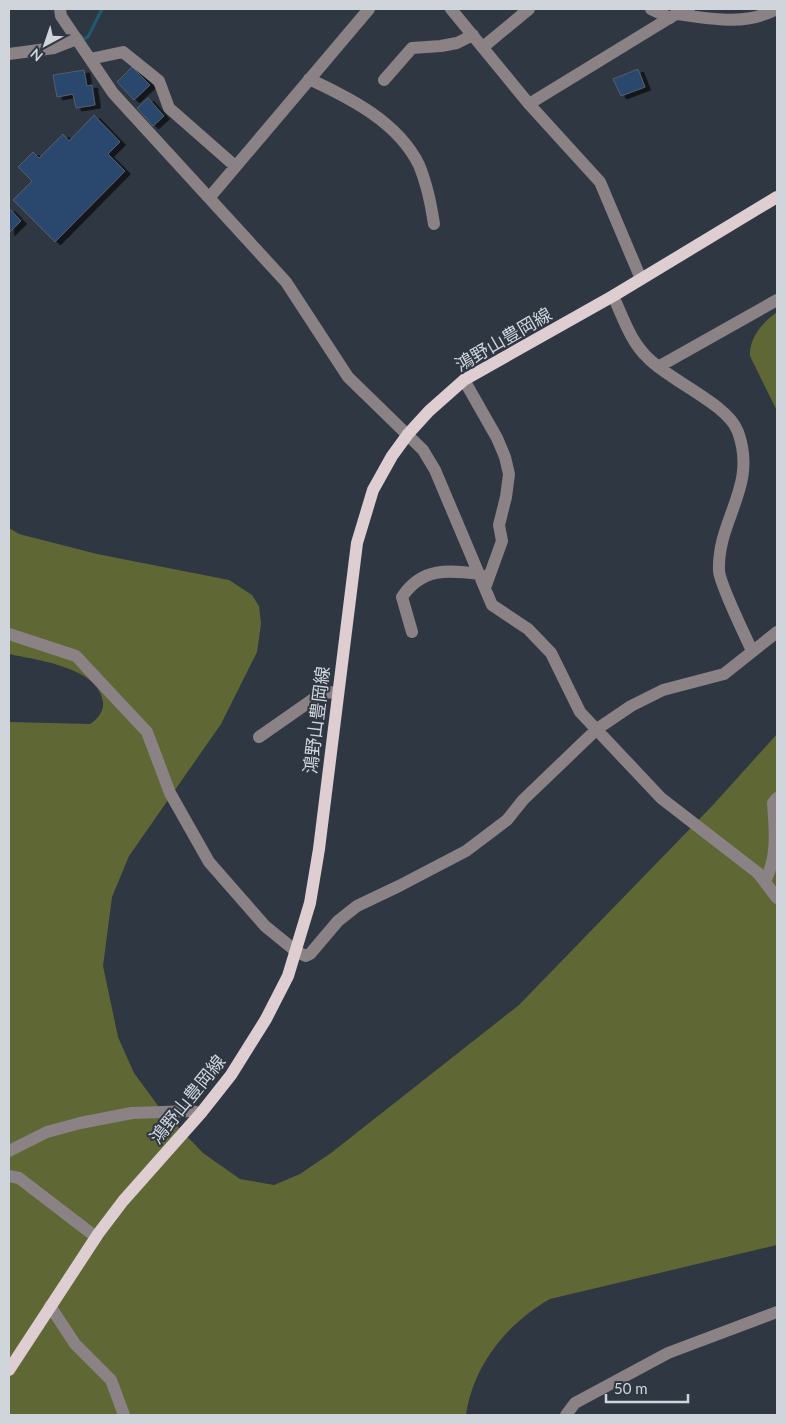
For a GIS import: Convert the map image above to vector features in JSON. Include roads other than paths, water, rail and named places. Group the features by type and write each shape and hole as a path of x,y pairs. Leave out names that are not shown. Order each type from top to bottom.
{"main road":[{"name":"鴻野山豊岡線","path":"9,1370 96,1237 123,1201 201,1113 231,1075 275,1004 296,952 310,904 353,562 359,531 373,490 408,434 464,380 613,296 777,197"}],"street":[{"path":"60,9 62,16 113,93 286,282 348,377 423,450 435,470 492,605 528,629 551,652 580,712 662,798 765,881 777,898"},
{"path":"209,198 368,9"},
{"path":"452,9 529,104 600,182 641,279"},
{"path":"483,47 529,9"},
{"path":"651,9 673,16 729,22 758,17 777,9"},
{"path":"529,104 673,16 689,9"},
{"path":"384,80 412,48 457,43 473,35"},
{"path":"9,54 54,48 77,39"},
{"path":"90,59 123,52 159,82 169,108 236,166"},
{"path":"309,79 344,96 370,113 394,132 407,146 418,165 428,190 434,224"},
{"path":"613,296 631,336 647,358 724,412 737,429 745,451 744,478 720,552 719,574 752,651"},
{"path":"658,367 777,300"},
{"path":"464,380 497,438 506,457 509,474 499,525 502,541 485,588"},
{"path":"412,632 402,597 418,579 450,570 480,574"},
{"path":"9,634 76,656 147,732 170,793 210,862 265,926 296,952 306,956 310,954 338,921 357,906 466,851 507,820 523,800 597,729 631,706 664,690 724,674 777,632"},
{"path":"259,737 322,693 338,692"},
{"path":"765,881 770,872 775,845 774,803 777,798"},
{"path":"9,1151 47,1132 132,1113 192,1111 201,1113"},
{"path":"9,1176 19,1178 96,1237"},
{"path":"50,1306 75,1344 111,1380 124,1415"},
{"path":"566,1415 576,1403 668,1352 777,1312"}],"waterway":[{"path":"81,40 88,37 102,9"}]}
